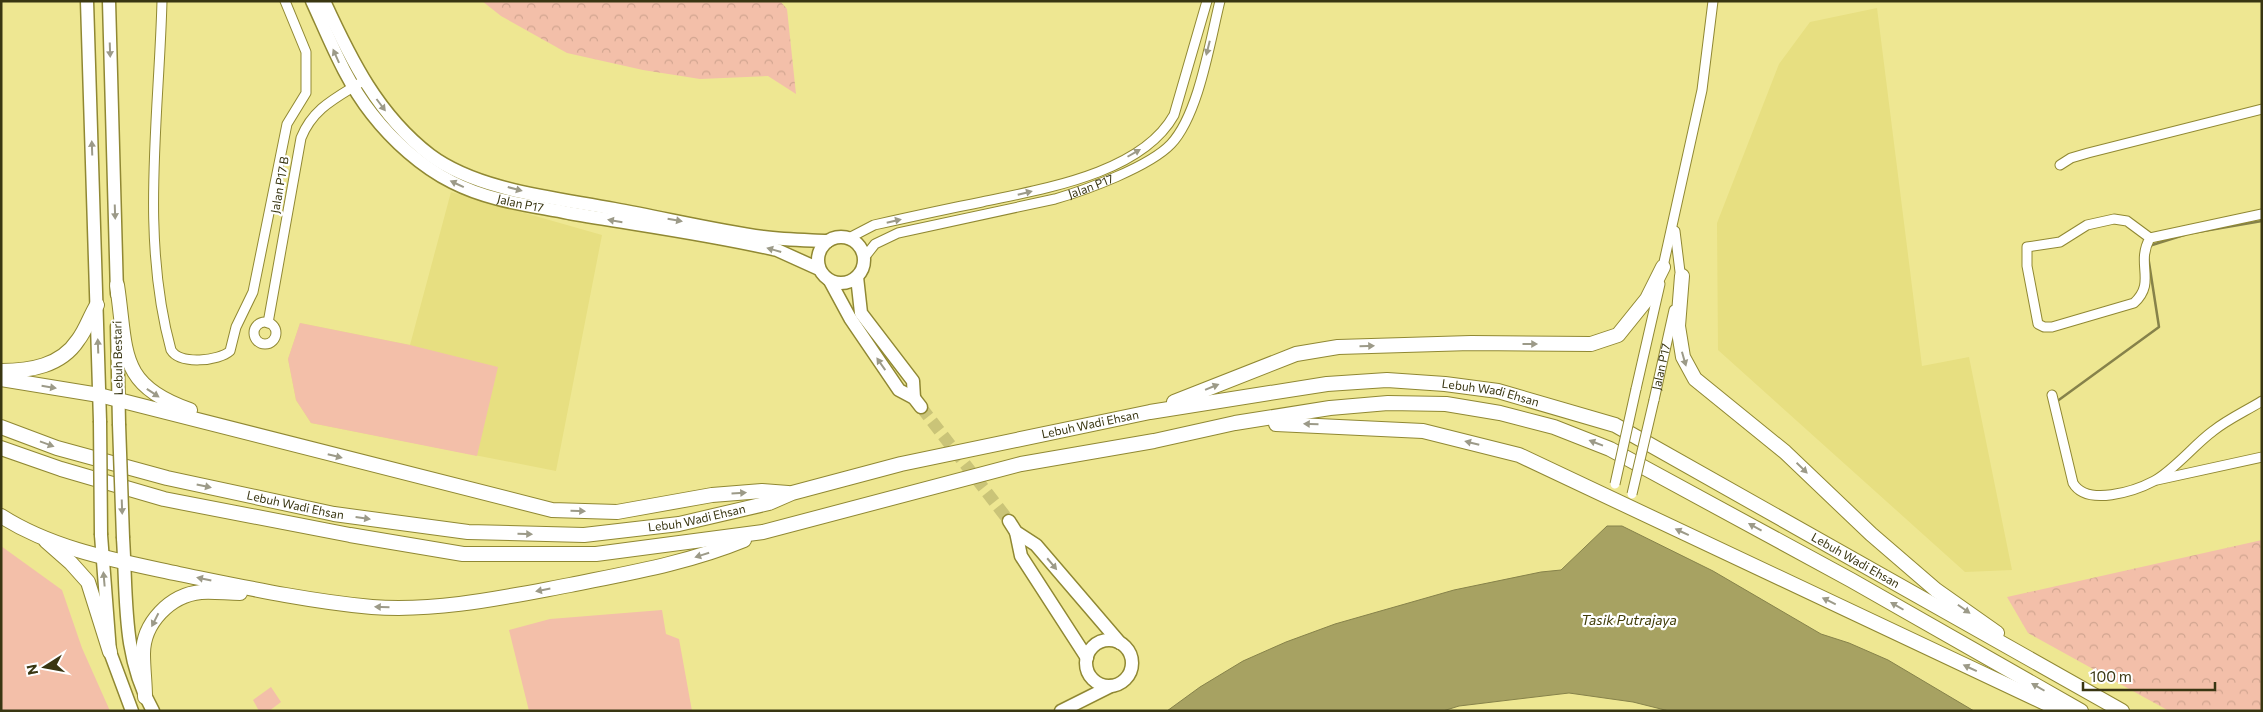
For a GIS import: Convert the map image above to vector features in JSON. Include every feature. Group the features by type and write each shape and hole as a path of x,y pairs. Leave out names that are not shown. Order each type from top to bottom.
{"main road":[{"path":"1150,412 1296,354 1338,347 1471,343 1591,344 1618,335 1647,299 1663,267"},
{"path":"1682,276 1678,326 1683,357 1694,379 1785,452 1871,534 1936,590 2060,678"},
{"path":"116,285 130,368 144,386 167,402 308,450"},
{"path":"1,371 24,370 55,361 68,352 79,340 97,305"},
{"path":"1,379 99,395 308,450 552,510 617,512 712,495 762,491 792,493"},
{"name":"Lebuh Wadi Ehsan","path":"1,427 57,448 167,478 334,514 468,532 584,535 679,524 769,503 792,493 901,464 1150,412 1327,384 1387,380 1446,384 1498,392 1616,425 2060,678 2122,711"},
{"name":"Lebuh Wadi Ehsan","path":"1,448 61,469 164,499 350,536 463,554 596,554 764,532 1021,464 1154,442 1235,424 1330,408 1388,403 1446,404 1500,413 1554,427 1618,453 1851,580 2081,711"},
{"path":"1235,424 1309,424 1423,431 1519,455 2062,711"},
{"path":"1,516 39,536 102,558 280,595 372,607 422,608 504,598 668,566 727,547 764,532"},
{"path":"39,536 71,563 88,582 110,652"},
{"path":"145,697 144,641 160,612 174,600 202,592 280,595"}],"street":[{"name":"Lebuh Bestari","path":"87,1 97,305 102,558 110,652 132,711"},
{"name":"Lebuh Bestari","path":"109,1 118,400 123,538 130,653 136,676 153,711"},
{"path":"162,1 154,113 155,252 172,350 178,357 187,359 224,357 230,351 241,318 254,292 287,124 306,93 307,84 306,52 286,1"},
{"name":"Jalan P17","path":"312,1 373,115 404,148 437,174 475,192 502,200 755,245 777,250 819,269"},
{"name":"Jalan P17","path":"324,1 358,84 411,139 432,156 480,179 520,191 762,237 828,241"},
{"name":"Jalan P17","path":"848,238 874,225 1079,180 1135,153 1156,139 1166,129 1174,115 1207,1"},
{"name":"Jalan P17","path":"864,258 875,244 898,233 1070,195 1159,154 1172,143 1190,113 1220,1"},
{"name":"Jalan P17","path":"1611,499 1674,225 1702,90 1713,1"},
{"name":"Jalan P17 B","path":"268,323 301,138 307,124 315,113 358,84"},
{"path":"2060,165 2071,158 2088,153 2262,109"},
{"path":"272,199 289,203"},
{"path":"2150,238 2143,254 2146,287 2142,296 2134,303 2052,326 2044,327 2038,324 2027,266 2027,247 2060,242 2087,225 2114,219 2127,221 2150,238 2262,214"},
{"name":"Jalan P17","path":"1630,508 1682,276 1674,225"},
{"path":"830,281 844,283 857,277 863,269 864,258 858,243 848,238 838,237 828,241 819,253 819,269 830,281 850,318 899,390 917,403 913,381 861,313 857,277"},
{"path":"241,318 256,327"},
{"path":"262,323 268,323 276,331 275,338 270,343 263,344 257,340 254,334 256,327 262,323"},
{"path":"2052,395 2076,488 2095,496 2107,496 2156,480 2262,457"},
{"path":"2156,480 2213,430 2262,401"},
{"path":"1061,711 1083,698 1111,686 1127,677 1132,664 1128,651 1036,545 1012,527 1021,556 1099,684 1111,686"},
{"path":"1083,698 1088,686 1087,664 1089,651 1100,642 1114,640 1120,643"}],"shaded area":[{"path":"1877,8 1922,366 1969,357 2012,570 1965,572 1718,350 1717,223 1779,64 1810,22"},
{"path":"451,192 602,235 556,471 311,423 296,400 288,359 300,323 410,345"}],"green space":[{"path":"482,1 780,1 787,9 796,94 768,76 700,79 643,70 567,53 501,16"},
{"path":"300,323 410,345 498,367 477,456 311,423 296,400 288,359"},
{"path":"2262,540 2262,711 2169,711 2028,633 2007,597"},
{"path":"1,546 62,590 82,648 110,711 1,711"},
{"path":"662,610 666,634 679,639 692,711 529,711 509,630 550,619"},
{"path":"271,687 281,702 269,711 259,711 253,700"}],"water":[{"name":"Tasik Putrajaya","path":"1607,526 1622,526 1713,571 1821,634 1849,643 1888,660 1974,711 1669,711 1633,702 1569,693 1459,706 1443,711 1167,711 1200,687 1243,661 1286,642 1335,624 1454,590 1541,572 1561,570"}],"waterway":[{"path":"2192,233 2262,221"},
{"path":"2149,246 2184,235"},
{"path":"2056,402 2159,327 2148,256"}],"tunnel":[{"path":"921,407 1009,521"}]}
